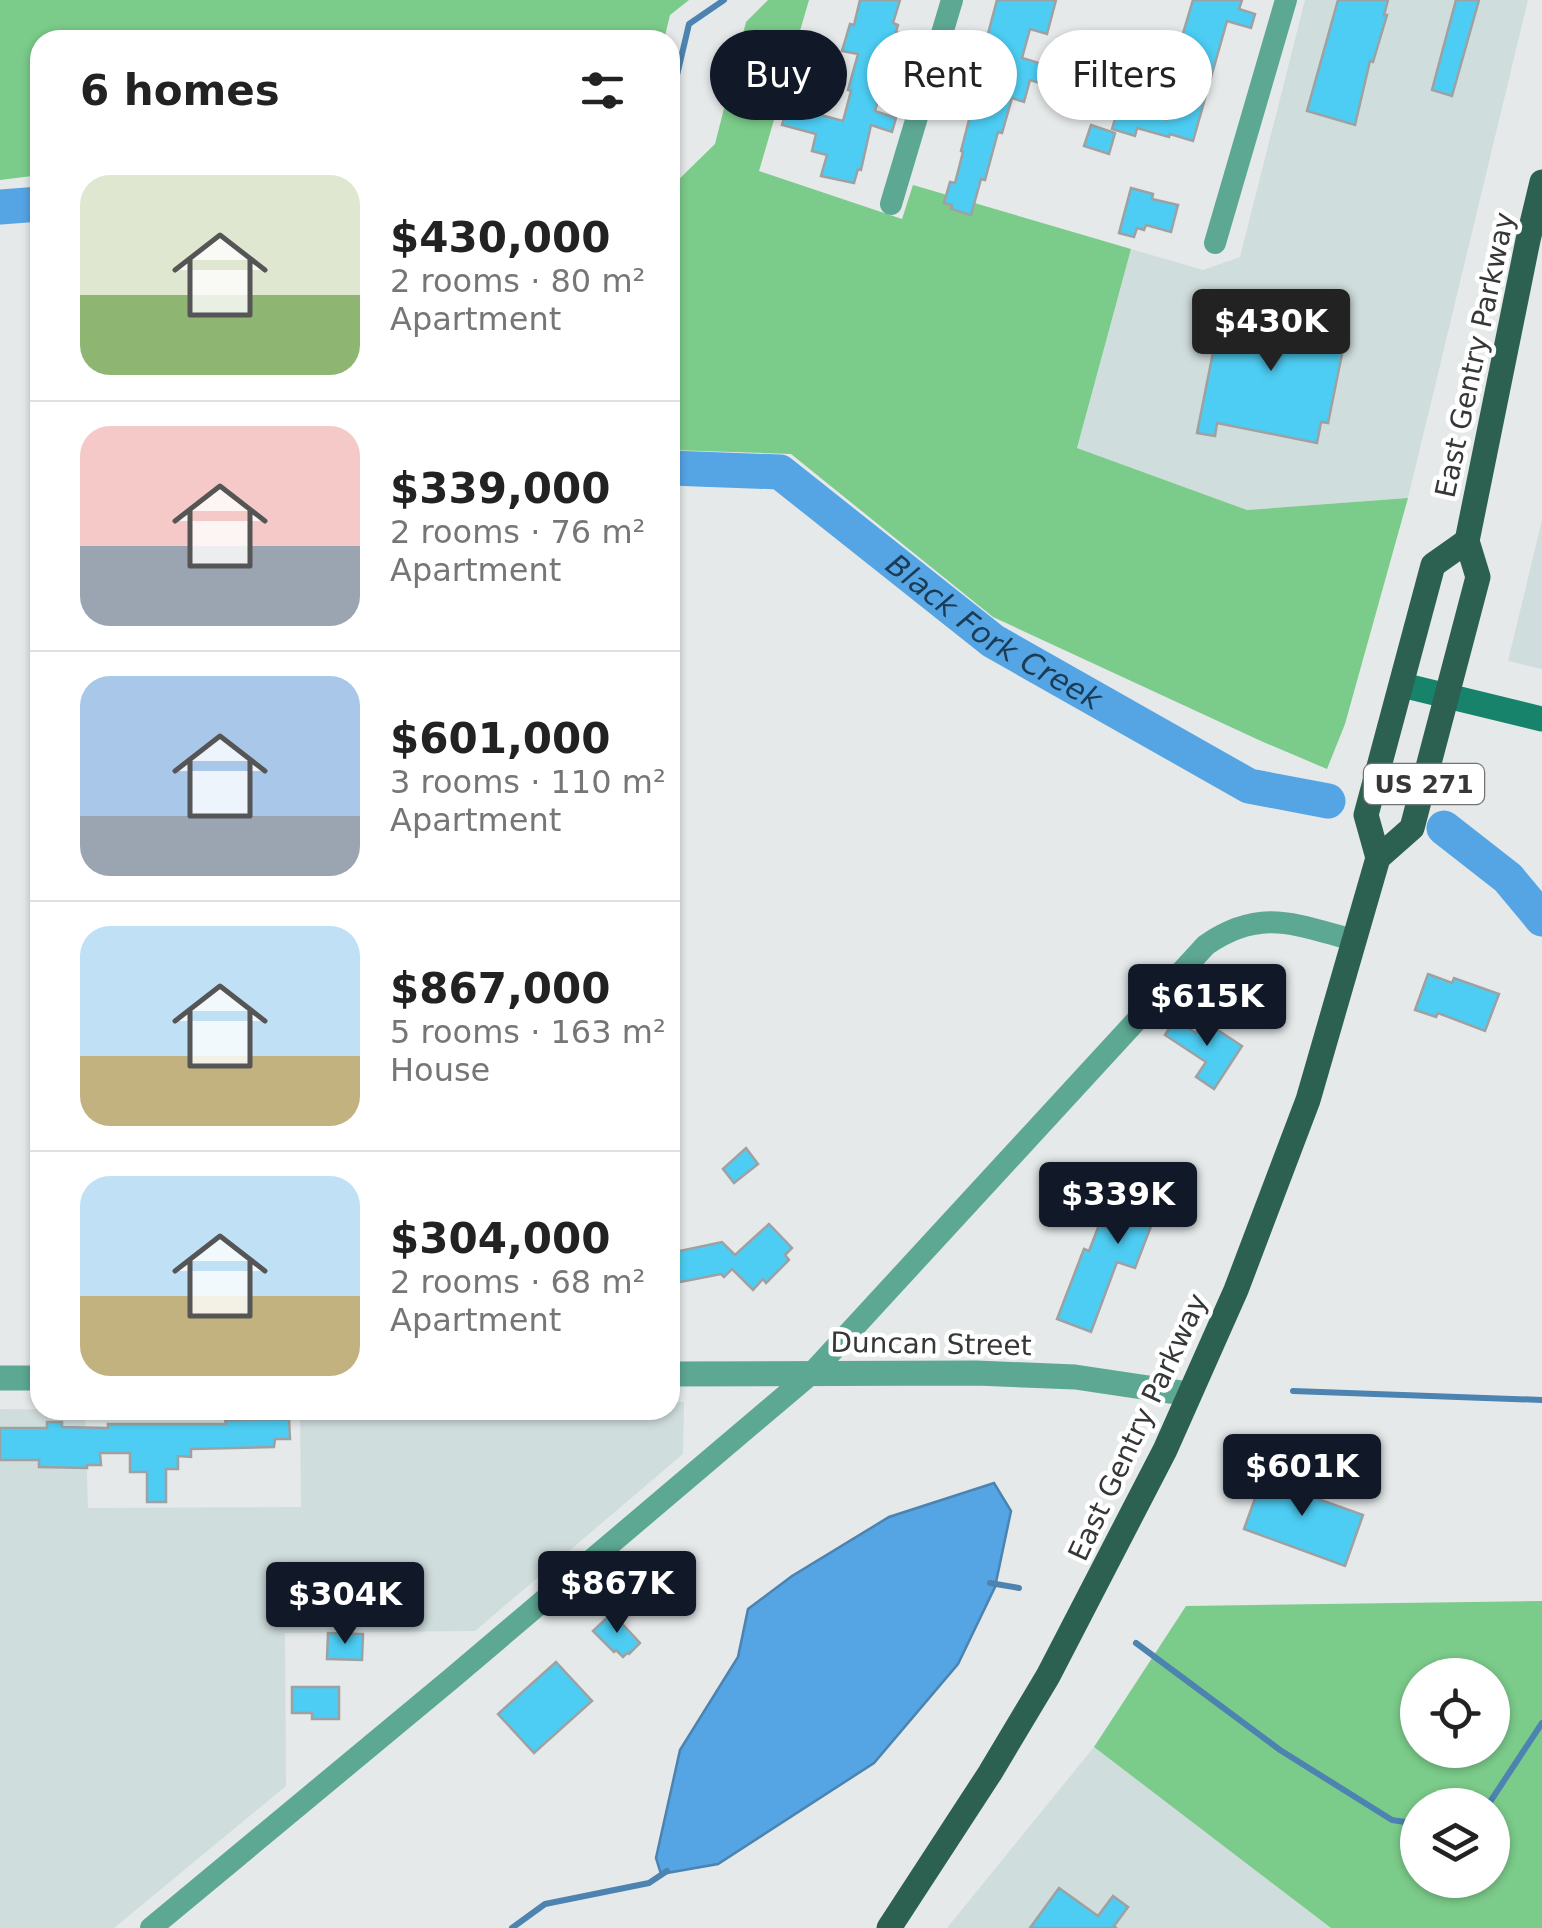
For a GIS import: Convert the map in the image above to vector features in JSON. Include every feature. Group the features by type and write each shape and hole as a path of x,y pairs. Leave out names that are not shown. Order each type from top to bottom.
{"main road":[{"name":"East Gentry Parkway","path":"1378,858 1412,828 1478,577 1467,541 1535,241 1542,182"},
{"name":"East Gentry Parkway","path":"890,1928 1048,1676 1165,1450 1236,1290 1302,1116 1378,858 1366,815 1433,565 1467,541"},
{"path":"1402,684 1542,719"}],"street":[{"path":"890,204 952,0"},
{"path":"1215,243 1286,0"},
{"path":"151,1928 812,1373 1206,945 1235,928 1270,921 1354,940"},
{"name":"Duncan Street","path":"680,1374 976,1373 1076,1377 1190,1394"},
{"path":"0,1378 30,1378"}],"shaded area":[{"path":"1305,0 1528,0 1408,498 1247,510 1077,448 1131,249 1203,270 1240,257"},
{"path":"1542,520 1542,669 1508,661"},
{"path":"680,1402 684,1402 683,1454 475,1631 285,1633 286,1786 114,1928 0,1928 0,1409 30,1409 30,1420 85,1420 88,1508 301,1507 300,1420 680,1420"},
{"path":"1094,1747 1331,1928 947,1928"}],"green space":[{"path":"0,0 689,0 670,15 666,30 30,30 30,176 0,180"},
{"path":"768,0 809,0 800,30 744,30 746,22"},
{"path":"721,120 774,120 759,171 902,219 913,185 1131,249 1077,448 1247,510 1408,498 1345,724 1327,769 993,617 791,454 680,450 680,178 715,144"},
{"path":"1542,1601 1542,1928 1331,1928 1094,1747 1186,1606"}],"water":[{"path":"994,1483 1011,1511 995,1587 958,1664 874,1763 718,1864 661,1874 656,1858 680,1750 738,1657 748,1609 792,1576 889,1517"}],"building":[{"path":"860,0 900,0 893,23 898,25 897,30 867,30 867,120 895,120 892,132 871,125 861,170 858,169 854,183 821,176 827,155 812,151 816,134 782,125 784,120 847,120 851,91 848,90 858,54 847,52 847,34 850,24 854,25"},
{"path":"997,0 1056,0 1048,30 1030,29 1022,58 1037,62 1037,82 1030,80 1024,102 1017,100 1017,30 989,30"},
{"path":"1193,0 1242,0 1239,9 1255,14 1251,28 1227,21 1212,74 1212,30 1184,30"},
{"path":"1338,0 1388,0 1355,125 1307,111"},
{"path":"1456,0 1479,0 1452,96 1432,90"},
{"path":"969,120 1006,120 1002,133 998,132 971,215 944,203 950,182 955,183"},
{"path":"1115,120 1199,120 1193,141 1137,128 1135,136 1112,129"},
{"path":"1091,125 1115,133 1109,154 1084,146"},
{"path":"1131,188 1153,194 1152,199 1178,205 1171,232 1146,225 1144,230 1137,228 1134,237 1119,233"},
{"path":"1223,302 1340,326 1336,348 1343,349 1328,423 1321,422 1317,443 1217,423 1215,436 1197,433"},
{"path":"1428,974 1452,983 1454,978 1499,994 1485,1031 1438,1013 1436,1017 1415,1010"},
{"path":"1175,1019 1196,1033 1204,1021 1242,1046 1214,1089 1196,1077 1206,1062 1165,1035"},
{"path":"746,1148 758,1164 734,1183 723,1169"},
{"path":"1143,1168 1184,1185 1171,1219 1156,1213 1135,1268 1117,1262 1091,1332 1057,1319 1084,1249 1089,1251 1099,1225 1124,1234 1135,1205 1120,1199 1130,1176 1139,1179"},
{"path":"769,1224 792,1248 785,1255 789,1260 753,1290 732,1269 724,1277 721,1274 680,1282 680,1251 722,1242 735,1255"},
{"path":"225,1420 289,1420 290,1439 275,1439 274,1447 191,1449 191,1457 178,1456 178,1469 166,1469 166,1502 147,1502 147,1472 130,1472 130,1453 100,1453 101,1465 87,1468 39,1467 39,1460 0,1460 0,1428 47,1428 47,1422 62,1422 62,1427 108,1428 108,1424 226,1424"},
{"path":"1270,1457 1287,1464 1279,1485 1363,1515 1345,1566 1244,1529"},
{"path":"612,1613 640,1643 623,1657 593,1631"},
{"path":"328,1633 363,1634 362,1660 327,1659"},
{"path":"556,1662 592,1701 534,1753 498,1714"},
{"path":"292,1687 339,1687 339,1719 312,1719 312,1713 292,1713"},
{"path":"1059,1888 1098,1916 1113,1896 1128,1907 1116,1928 1030,1928"}],"waterway":[{"path":"680,62 689,24 724,0"},
{"name":"Black Fork Creek","path":"0,207 30,205"},
{"name":"Black Fork Creek","path":"680,468 780,472 993,641 1249,786 1328,801"},
{"name":"Black Fork Creek","path":"1444,828 1508,878 1542,919"},
{"path":"1293,1391 1542,1400"},
{"path":"990,1583 1019,1588"},
{"path":"1136,1643 1280,1750 1392,1820 1400,1821"},
{"path":"1499,1788 1542,1723"},
{"path":"512,1928 545,1904 649,1883 667,1871"}]}
